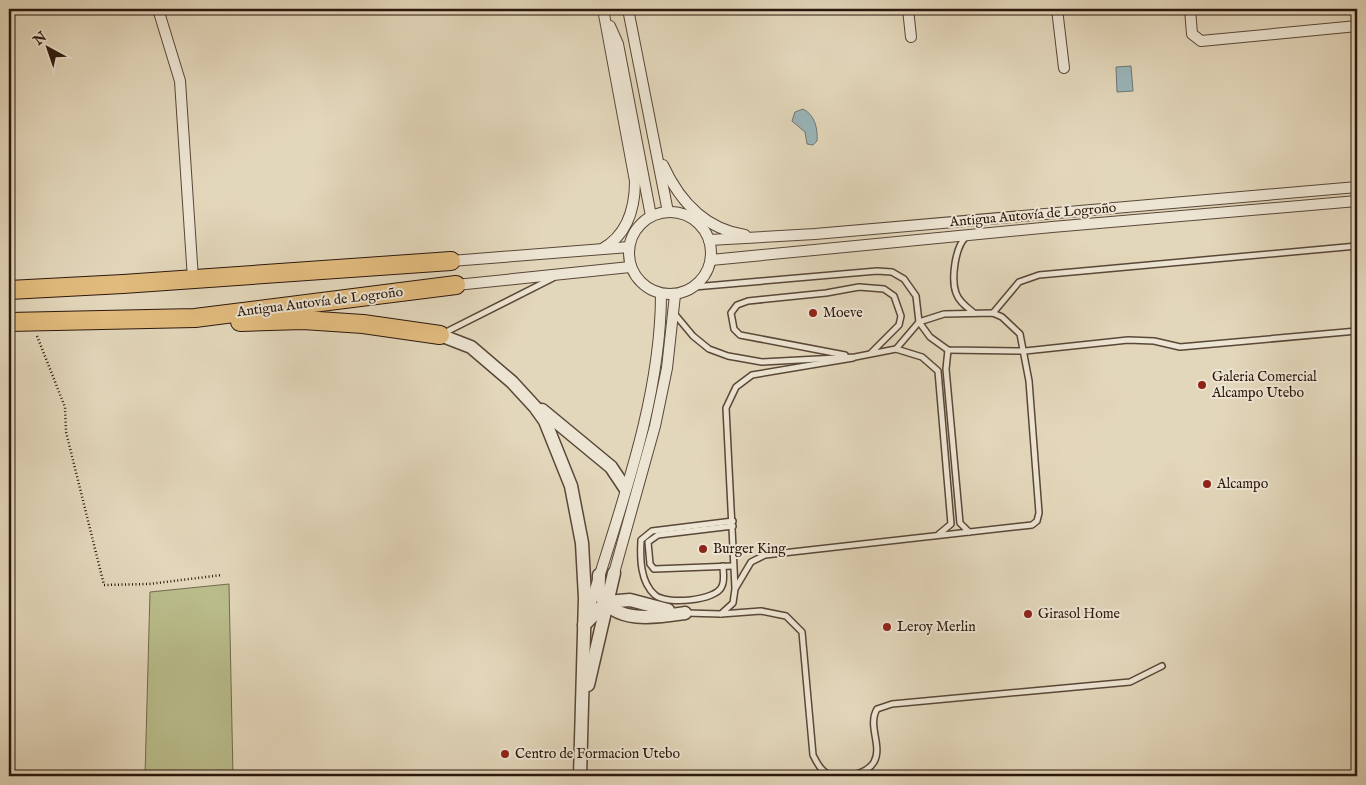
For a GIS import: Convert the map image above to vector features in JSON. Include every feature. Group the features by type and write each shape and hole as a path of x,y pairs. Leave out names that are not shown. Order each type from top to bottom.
{"highway":[{"name":"Antigua Autovía de Logroño","path":"9,290 451,261"},
{"name":"Antigua Autovía de Logroño","path":"9,323 195,318 456,285"},
{"path":"195,318 220,322 303,320 363,324 440,335"}],"street":[{"path":"158,9 180,81 193,279"},
{"path":"603,9 618,44 651,216"},
{"path":"602,248 620,235 635,199 635,181 603,9"},
{"path":"628,9 668,212"},
{"path":"908,9 911,38"},
{"path":"1058,9 1064,68"},
{"path":"1190,9 1192,34 1201,41 1357,26"},
{"path":"655,146 673,186 684,201 700,215 720,228 738,234 759,237"},
{"name":"Antigua Autovía de Logroño","path":"709,240 815,234 1357,187"},
{"name":"Antigua Autovía de Logroño","path":"711,260 970,235 1355,202"},
{"path":"668,212 688,216 699,223 709,240 711,260 707,272 694,286 675,295 661,294 648,289 637,279 630,267 629,247 638,226 651,216 668,212"},
{"path":"451,261 629,247"},
{"name":"Antigua Autovía de Logroño","path":"456,285 630,267"},
{"path":"584,625 645,419 661,330 661,294"},
{"path":"582,712 606,602 655,426 667,368 675,295"},
{"path":"440,335 471,347 527,398 611,467 625,488"},
{"path":"527,398 546,420 571,486 582,542 584,625 580,772"},
{"path":"614,573 619,588 630,600"},
{"path":"599,575 600,594 606,602 623,615"},
{"path":"584,625 606,602 630,600 652,608 685,613"},
{"path":"601,630 623,615 665,616 685,613"}],"lane":[{"path":"970,235 958,248 956,292 962,304 975,313"},
{"path":"993,313 1019,282 1039,275 1357,246"},
{"path":"694,286 878,271 892,272 904,279 913,289 917,302 919,322 930,337 948,350 1025,351 1128,340 1154,341 1180,347 1357,331"},
{"path":"440,335 560,274"},
{"path":"855,357 740,335 734,330 731,313 737,305 748,301 826,293 859,287 884,289 894,296 901,316 898,325 871,353"},
{"path":"673,312 700,343 728,356 762,362 855,357"},
{"path":"735,589 751,562 765,555 938,534 1032,525 1037,521 1039,492 1030,381 1023,341 1015,328 993,313 944,314 919,322 896,348"},
{"path":"721,614 733,603 735,589 726,408 736,387 752,375 846,361 855,357 896,348 922,357 938,371 951,524 938,534"},
{"path":"948,350 946,369 960,523 970,532"},
{"path":"733,524 658,535 648,542 650,564 654,568 733,566"},
{"path":"722,566 722,586 717,593 709,597 668,600 656,596 648,586 642,570 641,540 652,531 733,524"},
{"path":"685,613 721,614 760,611 786,616 802,632 813,756 820,768 831,775 862,773 874,762 877,749 872,718 877,708 892,704 1130,682 1162,666"}],"path":[{"path":"32,322 65,407 66,432 104,585 149,584 222,575"},
{"path":"552,776 580,772"},
{"path":"379,776 400,776"}],"green space":[{"path":"229,584 233,776 145,776 150,592"}],"water":[{"path":"1131,66 1133,91 1117,92 1116,67"},
{"path":"803,109 813,119 816,127 817,141 813,145 807,144 805,132 792,121 795,112"}],"place":[{"name":"Moeve","path":"813,313"},
{"name":"Galeria Comercial Alcampo Utebo","path":"1202,385"},
{"name":"Alcampo","path":"1207,484"},
{"name":"Burger King","path":"703,549"},
{"name":"Girasol Home","path":"1028,614"},
{"name":"Leroy Merlin","path":"887,627"},
{"name":"Centro de Formacion Utebo","path":"505,754"}]}
